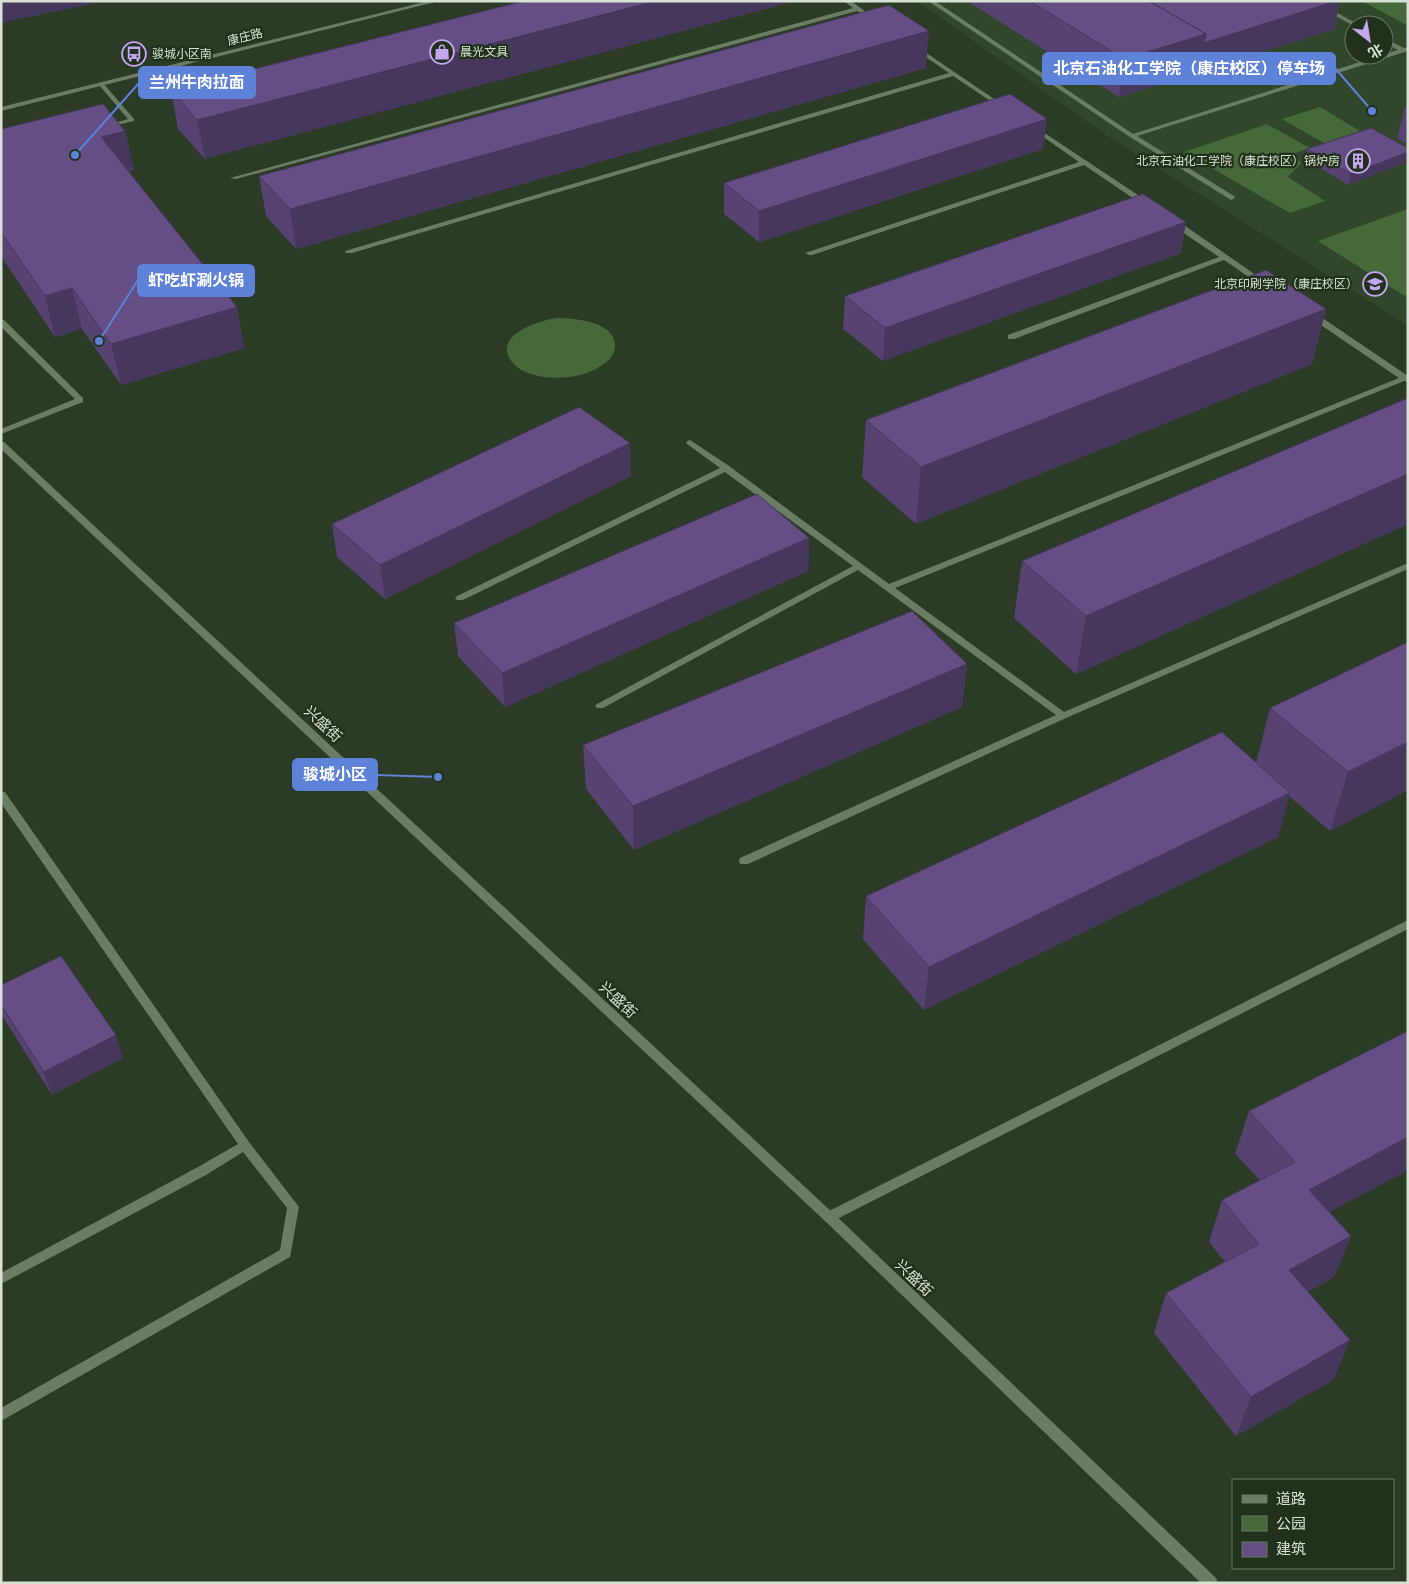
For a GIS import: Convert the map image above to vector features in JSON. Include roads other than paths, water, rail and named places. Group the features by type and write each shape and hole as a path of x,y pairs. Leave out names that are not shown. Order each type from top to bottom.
{"street":[{"name":"康庄路","path":"1,109 436,1"},
{"path":"847,1 882,25"},
{"path":"931,1 1132,136 1230,198"},
{"path":"1311,1 1344,19"},
{"path":"234,178 858,9"},
{"path":"906,41 1011,112"},
{"path":"1132,136 1405,49"},
{"path":"349,251 954,74"},
{"path":"94,130 132,120 101,84"},
{"path":"1028,123 1151,207"},
{"path":"809,253 1085,162"},
{"path":"1168,218 1266,284"},
{"path":"1011,338 1225,257"},
{"path":"1307,312 1406,379"},
{"path":"1,322 80,400 1,432"},
{"path":"888,588 1406,379"},
{"path":"690,442 1063,716"},
{"name":"兴盛街","path":"1,444 828,1217 1211,1583"},
{"path":"460,598 726,468"},
{"path":"600,706 859,566"},
{"path":"744,861 1063,716 1408,566"},
{"path":"1,795 245,1145 293,1207 286,1253 1,1415"},
{"path":"828,1217 1408,924"},
{"path":"1,1279 202,1171 245,1145"}],"place":[{"name":"晨光文具","path":"442,52"},
{"name":"骏城小区南","path":"134,54"},
{"name":"北京石油化工学院（康庄校区）停车场","path":"1372,111"},
{"name":"兰州牛肉拉面","path":"75,155"},
{"name":"北京石油化工学院（康庄校区）锅炉房","path":"1358,161"},
{"name":"北京印刷学院（康庄校区）","path":"1375,284"},
{"name":"虾吃虾涮火锅","path":"99,341"},
{"name":"骏城小区","path":"438,777"}]}
